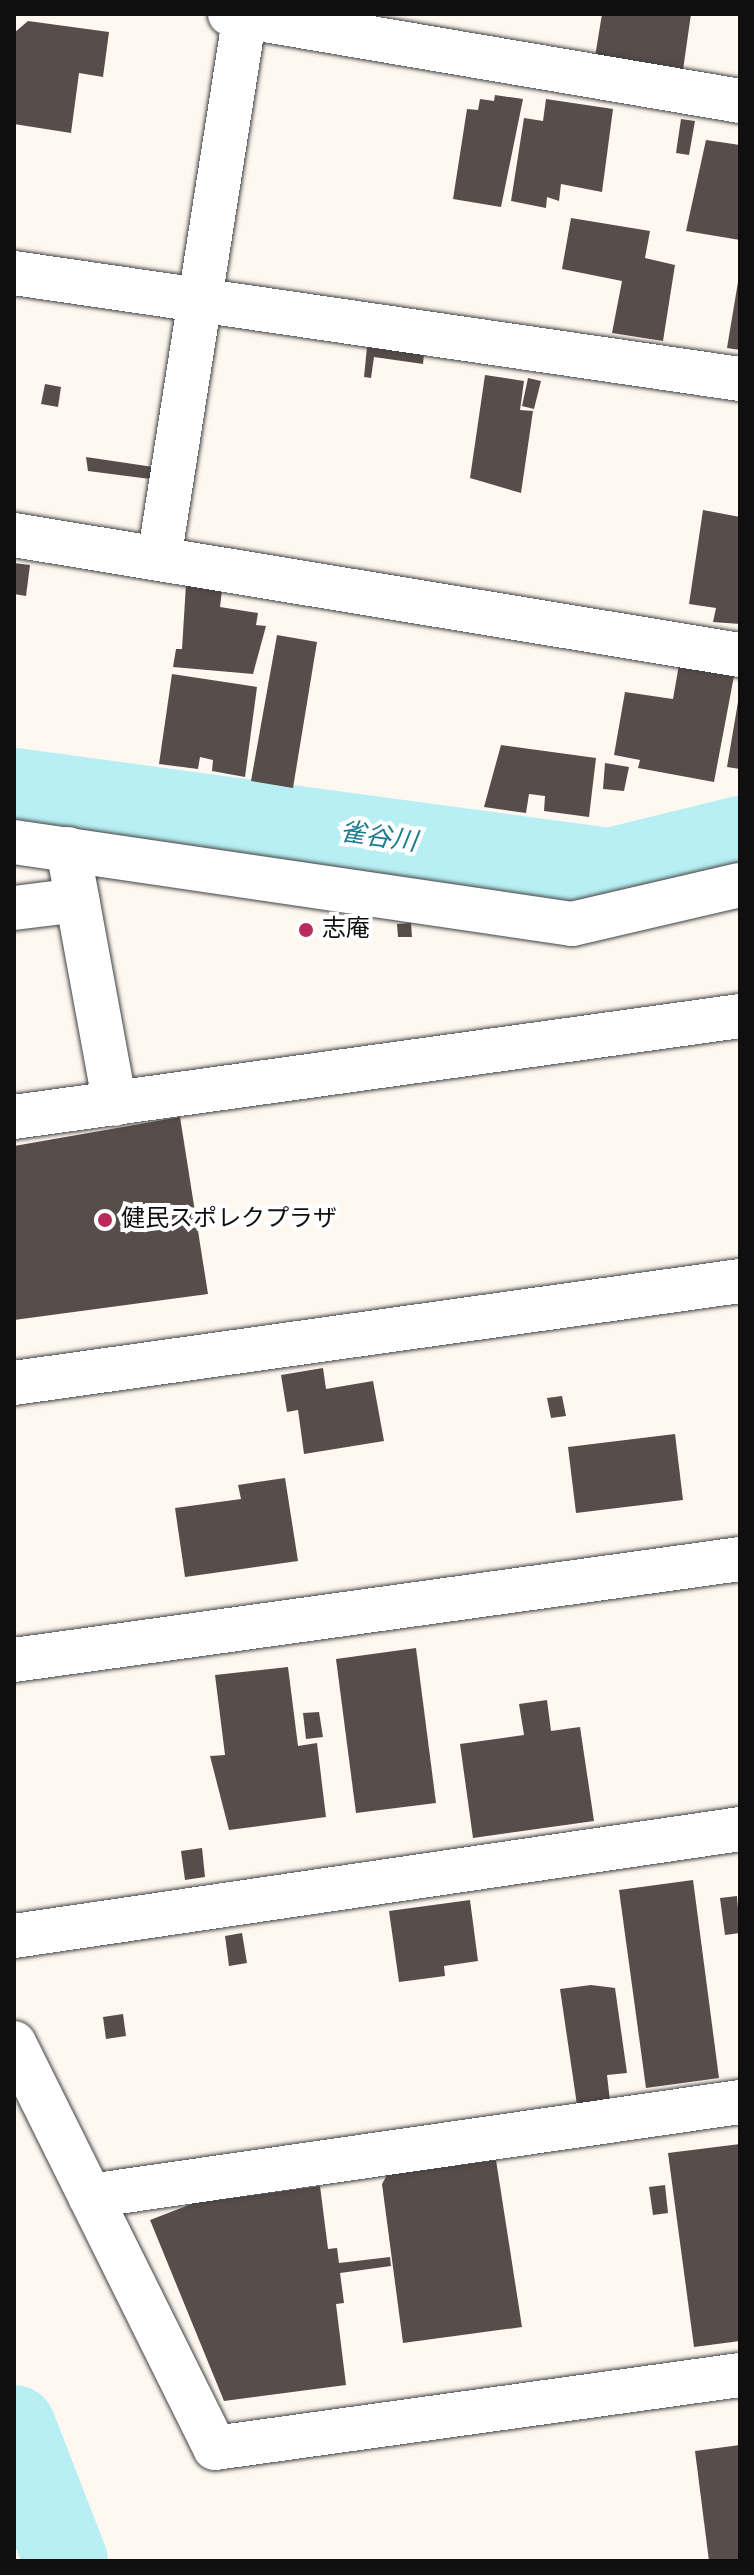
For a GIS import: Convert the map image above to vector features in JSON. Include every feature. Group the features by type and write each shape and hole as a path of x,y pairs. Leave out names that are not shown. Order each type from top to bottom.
{"street":[{"path":"159,559 204,300 240,15 740,101"},
{"path":"14,273 740,379"},
{"path":"14,535 740,655"},
{"path":"14,842 572,924 740,885"},
{"path":"68,849 115,1104"},
{"path":"14,908 78,900"},
{"path":"14,1117 740,1016"},
{"path":"14,1383 740,1281"},
{"path":"14,1660 740,1559"},
{"path":"14,1936 740,1829"},
{"path":"14,2043 215,2448 740,2375"},
{"path":"90,2196 740,2102"}],"building":[{"path":"602,14 691,14 683,70 595,57"},
{"path":"28,21 109,32 103,77 79,73 71,133 14,124 14,33"},
{"path":"495,95 523,99 501,207 453,199 467,109 478,110 480,99 494,101"},
{"path":"546,99 613,109 602,192 561,184 559,201 547,197 546,208 511,201 524,118 543,121"},
{"path":"681,119 695,121 689,155 676,153"},
{"path":"706,140 740,145 740,240 686,231"},
{"path":"571,218 650,231 645,258 675,265 663,341 612,333 622,281 562,269"},
{"path":"740,282 740,350 727,348"},
{"path":"367,347 424,354 423,364 374,357 371,378 364,377"},
{"path":"485,375 524,381 520,410 533,411 521,493 470,478"},
{"path":"528,378 541,381 534,409 522,406"},
{"path":"45,384 61,387 58,407 41,404"},
{"path":"86,457 160,468 158,480 88,471"},
{"path":"703,510 740,517 740,624 713,622 716,608 689,604"},
{"path":"14,563 30,565 26,596 14,594"},
{"path":"186,584 222,590 220,607 258,613 256,625 266,626 253,674 173,667 176,649 182,649"},
{"path":"277,635 317,642 293,788 251,781"},
{"path":"680,659 734,676 714,782 638,768 640,760 614,755 625,692 673,699"},
{"path":"172,674 257,687 245,777 212,771 213,760 200,757 198,769 159,764"},
{"path":"740,702 740,769 727,767"},
{"path":"501,745 596,758 589,817 544,811 545,796 529,794 526,813 484,807"},
{"path":"605,763 629,767 624,791 603,789"},
{"path":"411,923 412,937 398,937 397,924"},
{"name":"健民スポレクプラザ","path":"180,1117 208,1294 14,1320 14,1146"},
{"path":"323,1368 326,1389 373,1381 384,1441 304,1454 298,1410 287,1412 281,1375"},
{"path":"562,1396 566,1416 551,1418 547,1398"},
{"path":"675,1434 683,1500 576,1513 568,1447"},
{"path":"285,1478 298,1561 185,1577 175,1508 241,1499 238,1485"},
{"path":"416,1648 436,1803 356,1813 336,1659"},
{"path":"288,1667 298,1746 317,1743 326,1817 229,1830 210,1756 225,1755 215,1675"},
{"path":"547,1700 551,1731 580,1727 594,1821 473,1838 460,1744 524,1735 519,1704"},
{"path":"319,1712 323,1737 306,1739 303,1713"},
{"path":"202,1848 205,1877 185,1880 181,1851"},
{"path":"693,1880 719,2078 646,2088 619,1890"},
{"path":"737,1896 740,1933 725,1935 720,1898"},
{"path":"470,1900 478,1961 444,1966 445,1976 399,1982 389,1911"},
{"path":"242,1933 247,1963 229,1966 225,1936"},
{"path":"591,1985 615,1988 627,2073 607,2075 610,2101 577,2105 560,1989"},
{"path":"123,2014 126,2036 106,2039 103,2017"},
{"path":"740,2144 740,2341 694,2347 668,2153"},
{"path":"496,2160 522,2327 403,2343 382,2184 387,2175"},
{"path":"665,2185 668,2213 653,2215 649,2187"},
{"path":"320,2186 328,2249 337,2248 339,2263 390,2257 391,2266 340,2273 344,2303 336,2304 346,2385 224,2401 150,2220 194,2203"},
{"path":"740,2445 740,2561 709,2561 695,2451"}],"waterway":[{"name":"雀谷川","path":"14,790 610,870 740,838"},
{"path":"14,2427 66,2561"}],"place":[{"name":"志庵","path":"306,930"},
{"name":"健民スポレクプラザ","path":"105,1220"}]}
